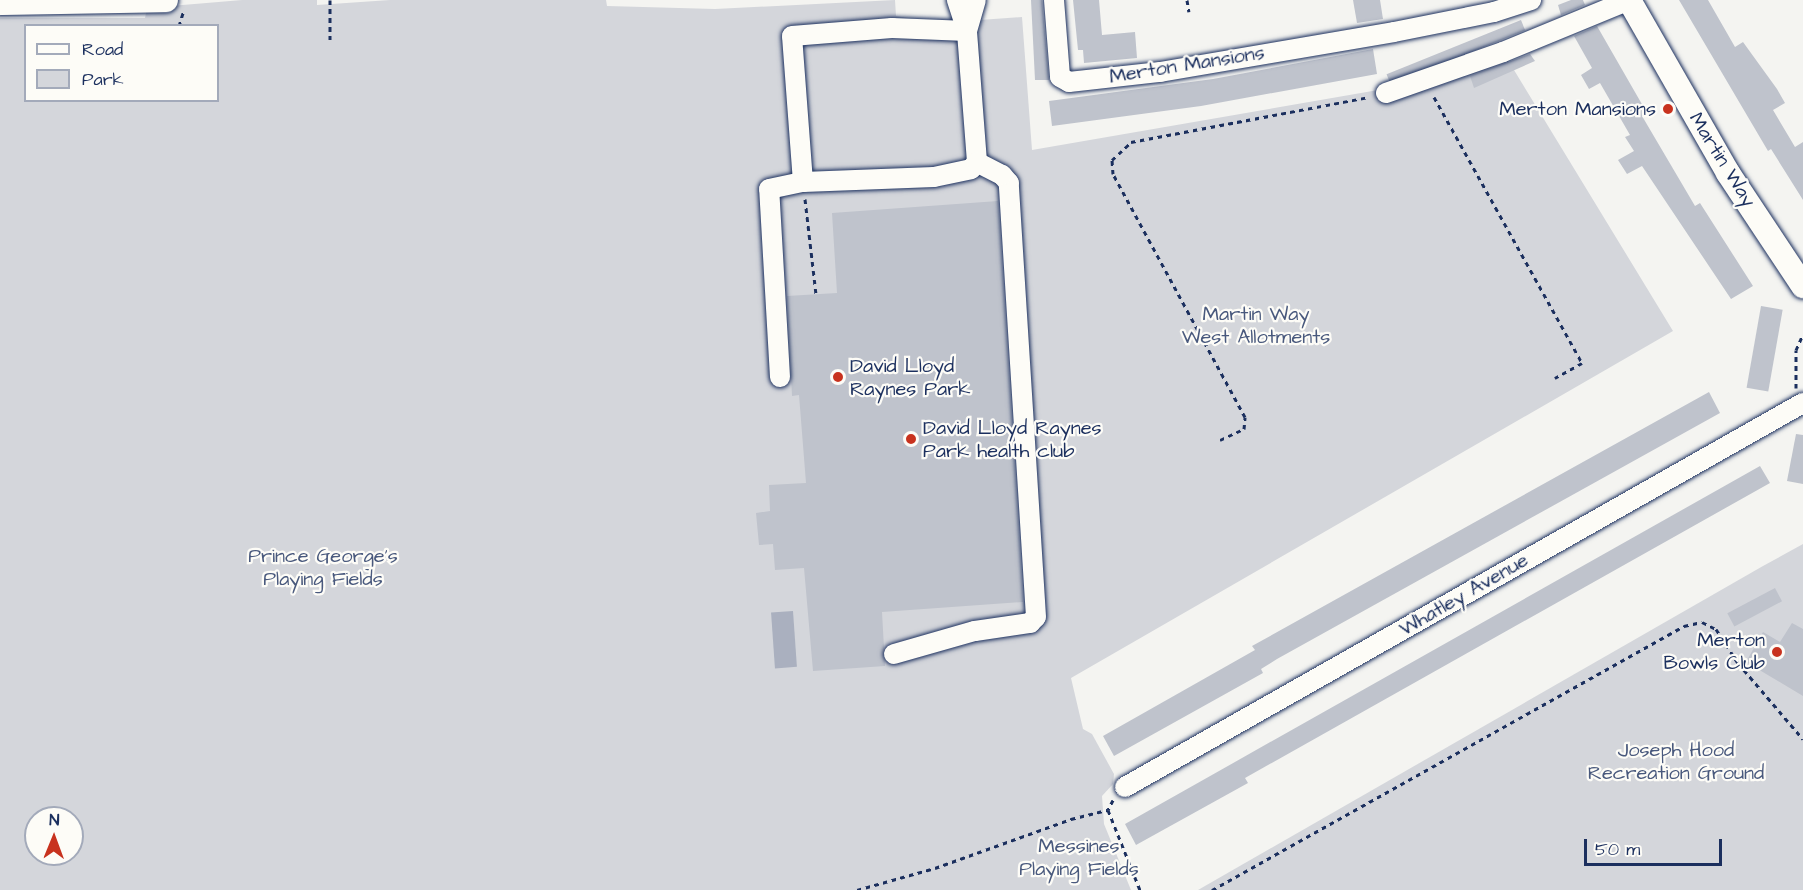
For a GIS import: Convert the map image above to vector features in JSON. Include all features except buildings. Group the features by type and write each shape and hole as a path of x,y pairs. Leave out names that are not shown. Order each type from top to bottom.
{"main road":[{"name":"Martin Way","path":"1629,0 1728,174 1803,286"},
{"path":"0,3 175,6"}],"street":[{"path":"780,377 769,189 803,182 942,176 971,169 977,162 967,31 957,0"},
{"path":"967,31 976,0"},
{"name":"Merton Mansions","path":"1054,0 1060,77 1070,82 1160,72 1382,34 1494,12 1531,0"},
{"path":"1386,93 1629,0"},
{"path":"803,182 792,36 892,28 927,32 967,31"},
{"path":"894,654 975,631 1030,623 1036,617 1009,183 1002,175 977,162"},
{"name":"Whatley Avenue","path":"1125,788 1803,403"}],"path":[{"path":"330,0 330,39"},
{"path":"1187,0 1189,12"},
{"path":"175,6 178,24"},
{"path":"1428,78 1437,104 1582,363 1555,378"},
{"path":"1220,440 1244,429 1245,417 1113,174 1112,160 1131,142 1386,93"},
{"path":"803,182 816,294"},
{"path":"1794,375 1796,350 1803,334"},
{"path":"1212,890 1683,626 1702,622 1716,629 1738,663 1803,739"},
{"path":"857,890 935,868 1071,819 1108,810 1140,890"}],"green space":[{"path":"242,0 317,0 317,5 390,0 606,0 607,6 715,9 895,0 896,16 938,23 1022,17 1032,150 1384,89 1500,47 1673,331 1071,678 1083,729 1092,734 1114,774 1113,784 1102,796 1104,824 1131,890 0,890 0,18 145,18 147,8"},
{"name":"Joseph Hood Recreation Ground","path":"1803,544 1803,890 1198,890 1763,566"}],"water":[{"path":"793,611 797,667 775,668 771,613"}],"place":[{"name":"Merton Mansions","path":"1668,109"},
{"name":"David Lloyd Raynes Park","path":"838,377"},
{"name":"David Lloyd Raynes Park health club","path":"911,439"},
{"name":"Merton Bowls Club","path":"1777,652"}],"park label":[{"name":"Martin Way West Allotments","path":"1256,326"},
{"name":"Prince George's Playing Fields","path":"323,568"},
{"name":"Messines Playing Fields","path":"1079,858"}]}
